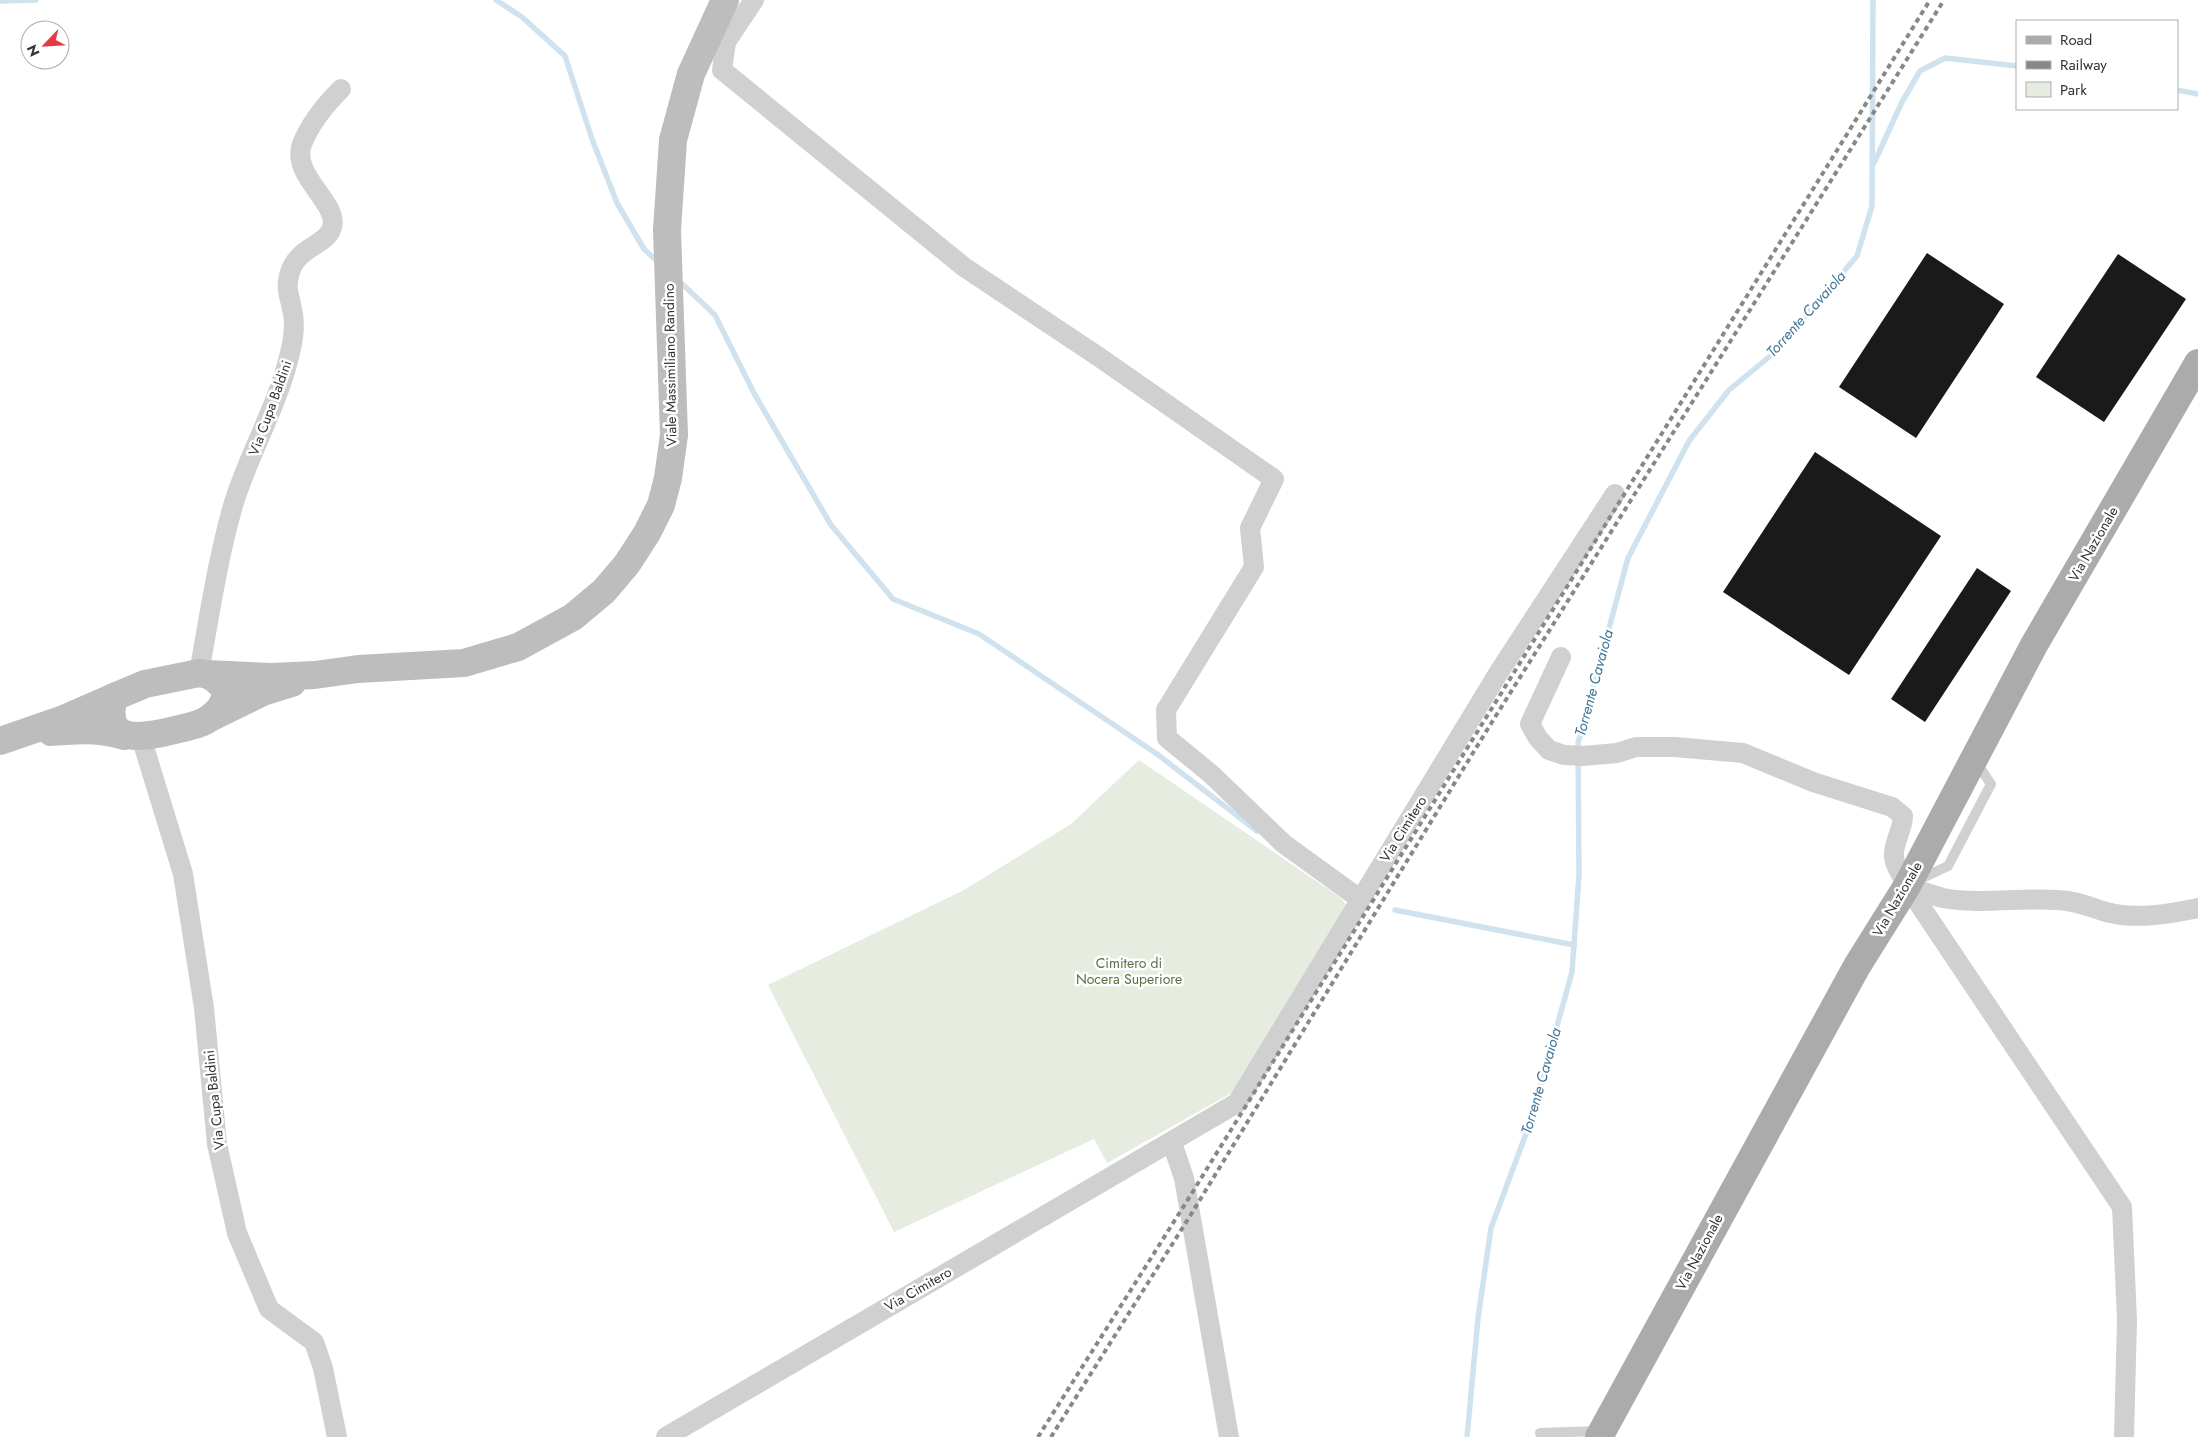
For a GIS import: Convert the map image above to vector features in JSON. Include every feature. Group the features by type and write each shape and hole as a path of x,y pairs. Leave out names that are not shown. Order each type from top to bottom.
{"main road":[{"name":"Via Nazionale","path":"1601,1434 1852,974 1907,886 2034,645 2198,363"}],"street":[{"name":"Viale Massimiliano Randino","path":"315,675 358,669 464,663 518,647 573,617 604,591 627,564 647,533 661,506 668,478 674,435 667,230 673,140 691,74 725,0"},
{"path":"754,0 726,42 722,70 964,268 1099,357 1274,479 1250,528 1254,567 1166,710 1166,738 1211,774 1284,844 1360,899"},
{"name":"Via Cupa Baldini","path":"202,673 212,592 232,508 283,379 293,342 293,310 286,290 290,270 301,253 322,240 331,231 333,222 331,213 306,177 302,161 302,145 328,102 341,89"},
{"name":"Via Cimitero","path":"666,1437 1238,1103 1360,899 1514,650 1615,494"},
{"path":"1561,657 1530,724 1538,738 1549,750 1575,755 1617,753 1636,747 1675,747 1743,753 1813,782 1892,806 1903,816 1903,826 1897,841 1894,857 1907,886 2122,1207 2127,1320 2124,1437"},
{"path":"12,738 145,684 202,673 271,677 315,675"},
{"path":"202,673 220,682 226,692 225,703 211,718"},
{"path":"12,738 90,729 132,736 191,726 263,692 315,675"},
{"path":"114,696 110,711 113,725 132,736"},
{"name":"Via Cupa Baldini","path":"132,736 183,874 204,1008 218,1144 237,1232 269,1309 314,1342 323,1368 338,1437"},
{"path":"1907,886 1943,898 1994,901 2058,900 2083,903 2107,912 2132,915 2170,914 2198,908"},
{"path":"1172,1143 1184,1178 1229,1437"}],"lane":[{"path":"1540,1433 1601,1434"}],"green space":[{"name":"Cimitero di Nocera Superiore","path":"1139,760 1341,898 1347,906 1244,1086 1107,1163 1094,1139 894,1232 768,985 964,890 1071,824"}],"building":[{"path":"1927,253 2004,304 1916,438 1839,387"},
{"path":"2118,254 2186,299 2104,422 2036,377"},
{"path":"1815,452 1941,536 1849,675 1723,592"},
{"path":"1977,568 2011,591 1925,722 1891,699"}],"waterway":[{"path":"0,1 36,0"},
{"path":"496,0 522,17 565,56 592,139 617,203 644,249 658,262"},
{"name":"Torrente Cavaiola","path":"1467,1437 1478,1318 1491,1228 1530,1123 1572,972 1579,875 1578,743 1628,558 1689,441 1729,390 1775,352 1857,256 1872,206 1873,0"},
{"path":"1874,163 1902,102 1920,71 1945,58 2016,66"},
{"path":"2178,90 2198,94"},
{"path":"678,280 715,315 755,395 831,525 893,599 979,634 1157,754 1257,831"},
{"path":"1395,910 1574,945"}],"railway":[{"path":"1038,1437 1187,1201 1930,0"},
{"path":"1051,1437 1190,1216 1487,730 1944,0"}]}
